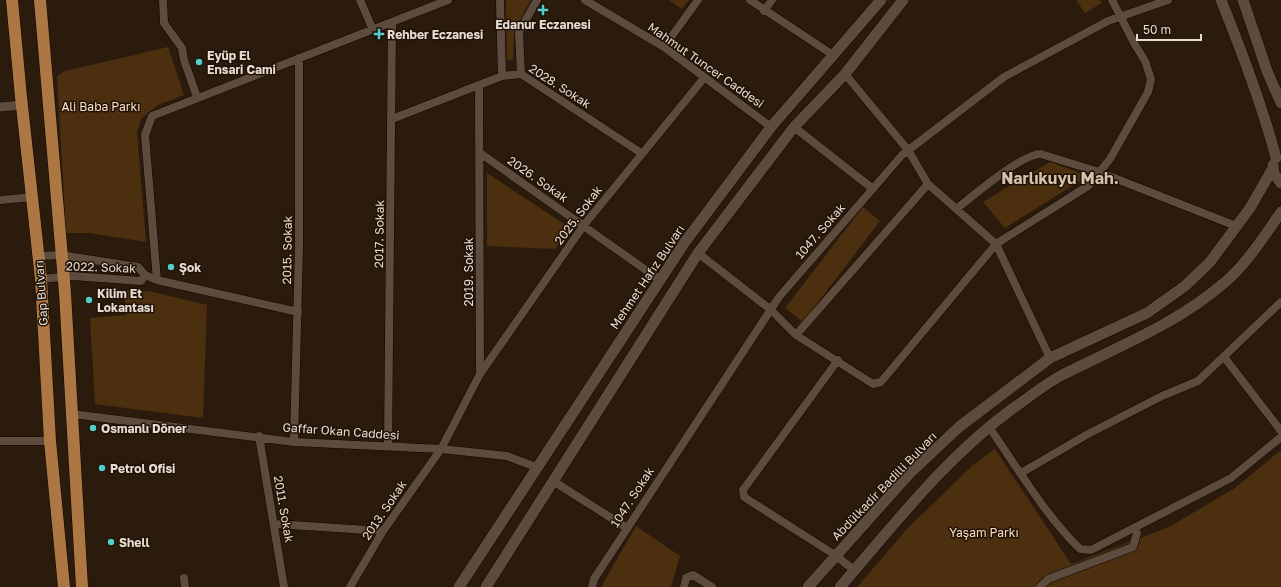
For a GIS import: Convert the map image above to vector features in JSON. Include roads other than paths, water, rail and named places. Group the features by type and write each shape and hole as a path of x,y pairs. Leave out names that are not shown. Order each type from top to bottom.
{"highway":[{"name":"Gap Bulvarı","path":"12,0 39,256 50,441 64,587"},
{"name":"Gap Bulvarı","path":"40,0 63,276 82,587"}],"main road":[{"name":"Mehmet Hafız Bulvarı","path":"459,587 536,467 685,242 772,127 882,0"},
{"path":"486,587 698,253 794,127 845,74 903,0"},
{"path":"1221,0 1260,102 1277,159 1274,174 1281,184"},
{"path":"1243,0 1266,71 1281,103"},
{"name":"Abdülkadir Badilli Bulvarı","path":"808,587 910,473 959,427 1050,358 1147,313 1185,286 1210,262 1250,208 1277,159"},
{"path":"840,587 948,464 989,427 1060,376 1141,338 1182,314 1225,282 1256,246 1281,212"}],"street":[{"path":"163,0 164,23 182,48 184,60 197,97"},
{"path":"360,0 373,30"},
{"path":"157,280 145,135 152,116 197,97 392,23 448,0"},
{"path":"500,0 502,76"},
{"path":"521,74 519,32 537,0"},
{"name":"Mahmut Tuncer Caddesi","path":"585,0 664,47 772,127"},
{"path":"664,47 698,0"},
{"path":"750,0 764,11 833,55"},
{"path":"764,11 772,0"},
{"path":"698,253 770,309 796,335 838,360 873,384 881,382 996,244 1088,186 1110,159 1148,92 1151,79 1145,61 1112,0"},
{"name":"1047. Sokak","path":"592,587 594,578 778,297 908,150 1004,77 1108,21 1168,0"},
{"name":"2017. Sokak","path":"388,446 392,23"},
{"name":"2015. Sokak","path":"294,442 298,312 298,58"},
{"name":"2028. Sokak","path":"392,119 502,76 521,74 641,153"},
{"path":"845,74 908,150 928,184 996,244 1050,358"},
{"name":"2025. Sokak","path":"480,374 584,225 641,153 704,78"},
{"name":"2019. Sokak","path":"441,449 480,374 479,85"},
{"path":"0,106 22,105"},
{"path":"794,127 873,189"},
{"name":"2026. Sokak","path":"480,153 660,280"},
{"path":"956,209 1004,172 1034,153 1099,172 1236,226"},
{"path":"796,335 928,184"},
{"path":"0,200 33,197"},
{"path":"39,256 61,255 138,267 145,275"},
{"name":"2022. Sokak","path":"41,279 63,276 141,281 145,275 157,280 298,312"},
{"path":"1021,473 1088,434 1162,396 1198,381 1281,302"},
{"path":"1224,357 1281,431"},
{"path":"838,360 743,490 744,496 854,570"},
{"name":"Gaffar Okan Caddesi","path":"72,414 260,436 294,442 441,449 507,456 536,467"},
{"path":"989,427 1042,503 1080,549 1091,550 1231,478 1281,437"},
{"name":"2011. Sokak","path":"260,436 284,587"},
{"path":"0,441 50,441"},
{"name":"2013. Sokak","path":"350,587 383,531 441,449"},
{"path":"553,481 627,528"},
{"path":"275,524 383,531"},
{"path":"1040,587 1048,578 1134,547 1137,533 1135,527"},
{"path":"684,587 686,578 693,575 712,587"}],"place":[{"name":"Edanur Eczanesi","path":"543,10"},
{"name":"Rehber Eczanesi","path":"379,34"},
{"name":"Eyüp El Ensari Cami","path":"199,62"},
{"name":"Şok","path":"171,267"},
{"name":"Kilim Et Lokantası","path":"89,300"},
{"name":"Osmanlı Döner","path":"93,428"},
{"name":"Petrol Ofisi","path":"102,468"},
{"name":"Shell","path":"111,542"}],"district":[{"name":"Narlıkuyu Mah.","path":"1060,178"}],"park label":[{"name":"Ali Baba Parkı","path":"101,106"},
{"name":"Yaşam Parkı","path":"984,532"}]}
